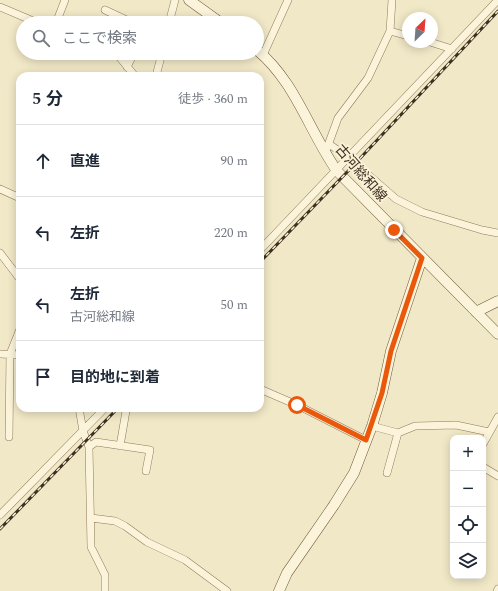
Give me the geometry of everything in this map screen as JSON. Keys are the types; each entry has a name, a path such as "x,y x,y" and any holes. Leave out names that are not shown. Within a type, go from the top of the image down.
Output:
{"main road":[{"path":"189,0 200,3 214,16"},
{"name":"古河総和線","path":"264,57 284,78 327,149 337,171 498,334"},
{"path":"279,591 288,573 354,473 372,426 382,393 391,351 422,258"},
{"path":"476,312 498,301"}],"street":[{"path":"2,0 0,7 21,16"},
{"path":"59,16 65,0"},
{"path":"172,16 175,0"},
{"path":"264,45 288,0"},
{"path":"392,0 390,31 368,78 338,118 327,149 349,158 396,199 422,212 482,230 498,233"},
{"path":"264,246 337,171 498,0"},
{"path":"105,10 118,16"},
{"path":"390,31 402,34"},
{"path":"438,45 452,49"},
{"path":"122,60 132,72"},
{"path":"127,66 130,60"},
{"path":"157,72 160,60"},
{"path":"0,189 16,196"},
{"path":"0,253 16,274"},
{"path":"9,437 10,354 16,339"},
{"path":"0,354 16,355"},
{"path":"264,391 297,405 366,440"},
{"path":"80,412 83,431 89,447 91,547 105,575 106,591"},
{"path":"0,515 101,412"},
{"path":"120,446 126,412"},
{"path":"486,438 498,417"},
{"path":"372,426 398,433 415,426 456,425 489,432"},
{"path":"387,473 398,433"},
{"path":"89,447 96,442 150,450 146,471"},
{"path":"486,469 498,476"},
{"path":"91,518 115,521 125,526 147,542 185,560 227,591"}],"railway":[{"path":"264,258 351,168 498,11"},
{"path":"0,529 114,412"}],"route":[{"path":"297,405 366,440 382,393 391,351 422,258 394,230"}]}
